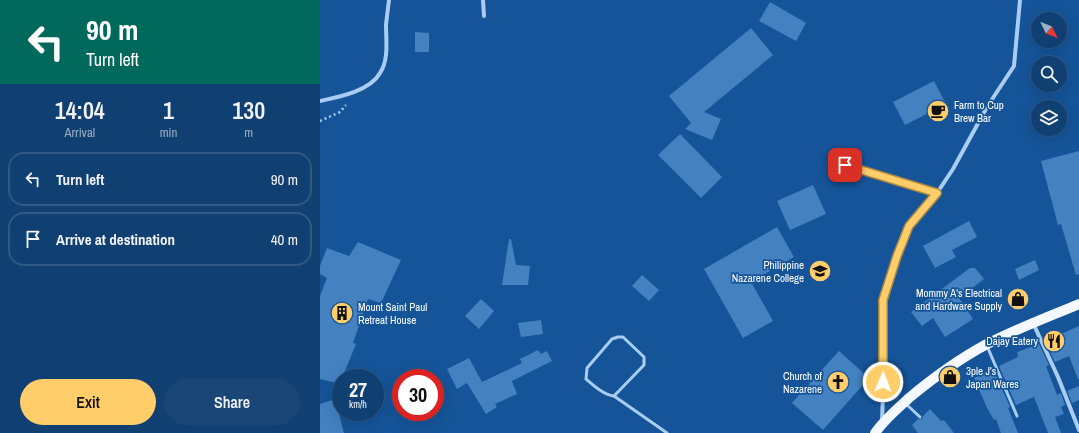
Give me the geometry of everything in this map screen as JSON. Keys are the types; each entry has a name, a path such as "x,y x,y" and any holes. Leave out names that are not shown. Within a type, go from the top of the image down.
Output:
{"main road":[{"path":"875,433 882,424 905,402 932,379 952,365 986,344 1079,304"}],"street":[{"path":"320,101 353,93 376,80 382,72 386,49 386,24 389,0"},
{"path":"483,0 484,16"},
{"path":"882,424 884,368 883,300 897,256 909,226 937,193 953,169 987,107 1014,66 1020,0"},
{"path":"1033,323 1058,378 1079,430"}],"lane":[{"path":"845,165 937,193"},
{"path":"614,396 644,364 644,357 623,337 612,339 587,368 586,379 608,396 614,396 667,433"},
{"path":"986,344 1017,416"},
{"path":"905,402 920,417"}],"path":[{"path":"320,121 340,112 360,89"}],"building":[{"path":"770,2 806,23 796,41 759,21"},
{"path":"751,28 773,55 704,112 721,119 712,140 685,129 691,123 669,96"},
{"path":"415,32 429,33 429,52 415,52"},
{"path":"934,81 946,104 905,125 893,102"},
{"path":"680,134 722,177 701,198 658,155"},
{"path":"1079,151 1079,274 1076,275 1061,224 1058,225 1041,161"},
{"path":"813,185 826,214 790,230 777,201"},
{"path":"969,221 977,237 952,250 956,257 935,268 923,246"},
{"path":"777,227 794,257 751,282 773,321 743,338 704,269"},
{"path":"509,239 511,239 516,265 530,266 528,285 502,285"},
{"name":"Mount Saint Paul Retreat House","path":"358,242 401,260 381,303 368,299 353,343 356,344 346,369 332,369 332,382 320,379 320,296 327,278 320,274 320,266 327,248 349,256"},
{"path":"1035,260 1039,270 1019,280 1015,269"},
{"path":"970,268 975,268 984,279 959,298 973,319 945,337 933,318 922,326 911,312"},
{"path":"642,275 659,290 649,301 632,286"},
{"path":"481,299 494,311 479,329 465,316"},
{"path":"541,320 543,334 521,337 518,323"},
{"path":"1079,326 1078,379 1069,356 1055,362 1045,341"},
{"path":"1039,344 1049,365 1046,366 1057,395 1061,393 1065,405 1061,407 1064,414 1055,417 1061,433 1048,433 1034,397 1016,405 999,366 1018,357 1017,352"},
{"path":"538,350 541,354 547,351 552,361 512,381 517,394 495,404 497,407 486,414 467,383 457,389 447,369 469,358 482,382 522,363 520,359"},
{"name":"Church of Nazarene","path":"839,351 869,378 823,430 792,403"},
{"path":"993,369 1010,407 1008,408 1018,433 1001,433 996,419 994,420 987,408 974,378"},
{"path":"1079,386 1079,400 1072,403 1067,391"},
{"path":"332,400 332,421 341,421 344,433 320,433 320,404"},
{"path":"930,409 941,421 944,420 954,433 918,433 912,425 918,419 922,419"}],"place":[{"name":"Farm to Cup Brew Bar","path":"938,111"},
{"name":"Philippine Nazarene College","path":"820,271"},
{"name":"Mommy A's Electrical and Hardware Supply","path":"1018,299"},
{"name":"Mount Saint Paul Retreat House","path":"342,313"},
{"name":"Dajay Eatery","path":"1054,341"},
{"name":"3ple J's Japan Wares","path":"950,377"},
{"name":"Church of Nazarene","path":"838,382"}],"route":[{"path":"845,165 937,193 909,226 897,256 883,300 883,382"}]}
